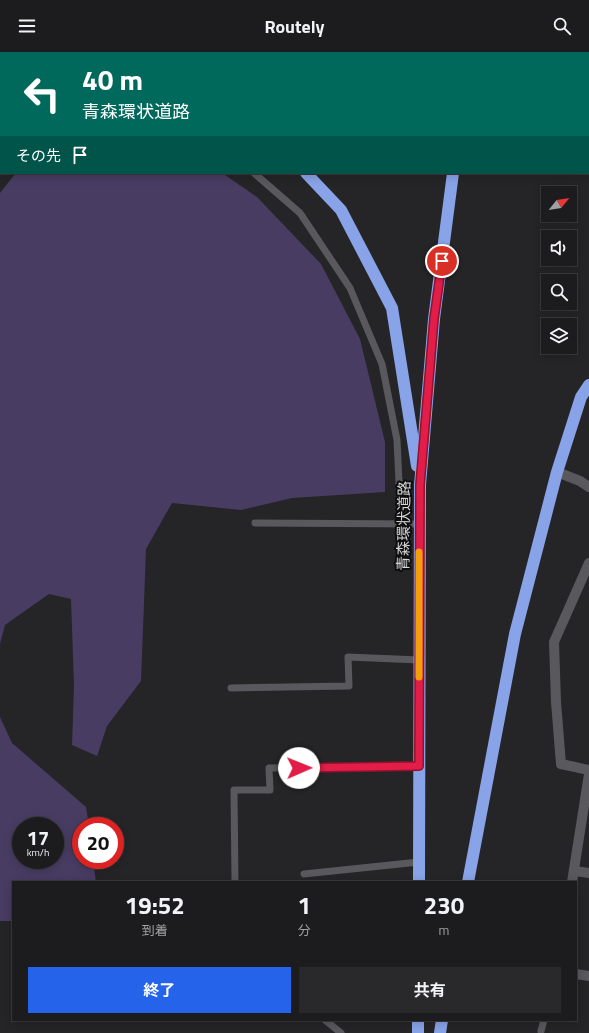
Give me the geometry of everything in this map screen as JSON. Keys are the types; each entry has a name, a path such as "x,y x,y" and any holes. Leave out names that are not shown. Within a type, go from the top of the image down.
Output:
{"highway":[{"path":"307,174 341,210 392,308 420,485"},
{"name":"青森環状道路","path":"419,881 420,485 434,319 453,174"},
{"path":"468,881 515,634 557,472 581,397 589,385"},
{"path":"418,1021 418,1033"},
{"path":"440,1033 442,1021"}],"street":[{"path":"557,472 580,481 589,487"},
{"path":"589,563 554,642 556,702 561,764 589,770"},
{"path":"572,881 589,774"},
{"path":"575,871 589,874"},
{"path":"577,974 589,976"}],"lane":[{"path":"255,174 300,213 350,288 382,364 398,440 401,524"},
{"path":"255,523 420,524"},
{"path":"231,688 349,686 348,657 419,660"},
{"path":"235,881 234,790 270,790 269,768 419,766"},
{"path":"304,874 419,862"},
{"path":"326,1021 341,1033"},
{"path":"542,1031 544,1021"}],"shaded area":[{"path":"15,174 223,174 257,197 321,264 360,339 385,442 385,492 292,498 241,510 172,503 146,549 141,681 107,726 97,756 72,745 74,686 71,599 49,594 5,625 0,644 0,193"},
{"path":"0,717 12,743 86,807 88,817 72,817 72,869 94,869 96,881 12,881 12,921 0,921"}],"slow traffic":[{"path":"419,552 419,677"}],"route":[{"path":"299,768 419,766 420,485 434,319 442,261"}]}
